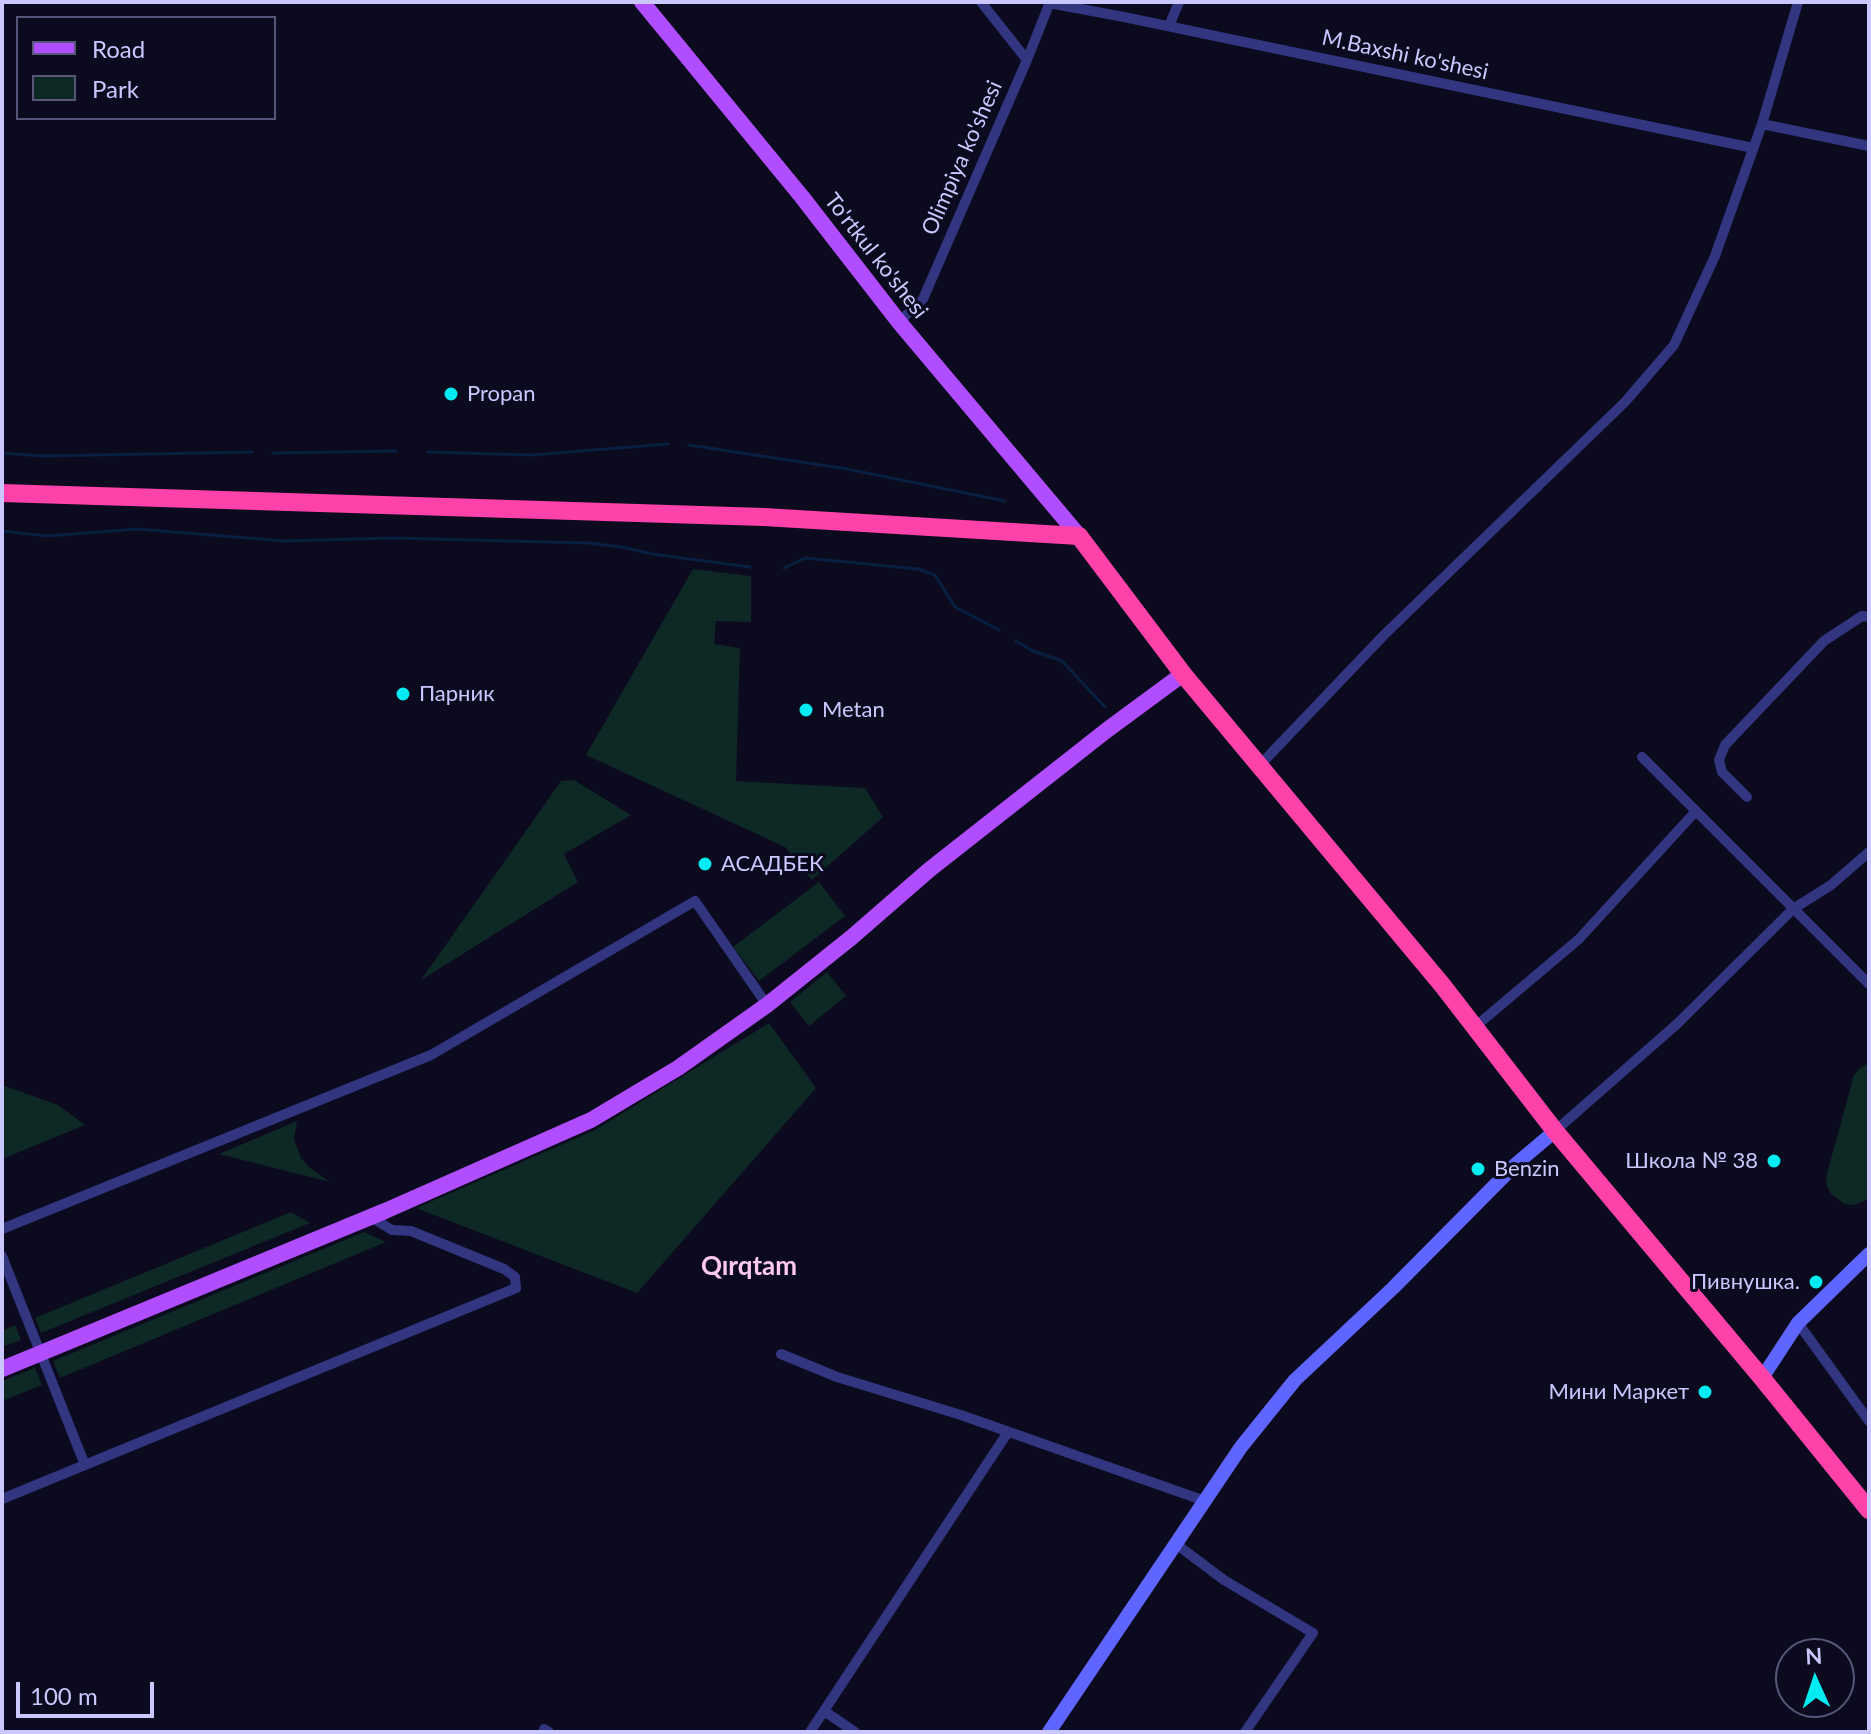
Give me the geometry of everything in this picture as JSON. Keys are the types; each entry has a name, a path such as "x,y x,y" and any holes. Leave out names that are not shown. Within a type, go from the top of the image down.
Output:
{"highway":[{"path":"2,493 764,517 1079,536 1183,674 1476,1026 1555,1131 1869,1510"}],"main road":[{"name":"To'rtkul ko'shesi","path":"642,2 802,197 899,322 1079,536"},
{"path":"2,1369 371,1217 591,1120 678,1068 767,1005 941,860 1183,674"}],"street":[{"path":"981,2 1027,60"},
{"path":"1169,26 1179,2"},
{"path":"1260,765 1384,635 1625,402 1674,345 1715,256 1762,124 1798,2"},
{"name":"Olimpiya ko'shesi","path":"899,322 923,299 1049,3"},
{"name":"M.Baxshi ko'shesi","path":"1049,3 1753,148"},
{"path":"1762,124 1869,146"},
{"path":"1747,797 1722,772 1719,760 1725,745 1824,641 1862,616 1869,617"},
{"path":"1642,757 1869,984"},
{"path":"1476,1026 1579,939 1696,811"},
{"path":"1049,1732 1241,1447 1295,1380 1393,1288 1516,1164 1677,1024 1793,909 1831,885 1869,852"},
{"path":"2,1229 431,1055 695,901 767,1005"},
{"path":"2,1499 516,1288 515,1277 504,1269 411,1231 392,1230 371,1217"},
{"path":"1762,1378 1798,1323 1869,1254"},
{"path":"2,1256 85,1465"},
{"path":"1798,1323 1867,1415"},
{"path":"781,1354 837,1377 1008,1432 1205,1501"},
{"path":"810,1732 1008,1432"},
{"path":"1176,1544 1224,1580 1313,1633 1245,1732"},
{"path":"824,1711 855,1732"}],"green space":[{"path":"693,569 751,576 751,622 716,621 714,644 740,648 736,781 865,788 883,817 812,880 785,847 586,755"},
{"path":"574,780 631,815 564,854 578,882 421,980 561,781"},
{"path":"819,882 845,916 759,981 733,947"},
{"path":"827,972 846,996 809,1026 790,1002"},
{"path":"769,1023 816,1088 637,1293 416,1208 595,1130"},
{"path":"1869,1063 1869,1199 1854,1205 1845,1204 1831,1194 1826,1177 1854,1075"},
{"path":"2,1085 58,1105 85,1125 2,1159"},
{"path":"297,1121 294,1139 301,1158 330,1182 219,1154"},
{"path":"291,1212 310,1223 41,1333 35,1318"},
{"path":"364,1232 386,1242 60,1378 53,1361"},
{"path":"15,1325 21,1340 2,1347 2,1331"},
{"path":"35,1368 42,1385 2,1401 2,1381"}],"waterway":[{"path":"428,452 532,455 668,444"},
{"path":"689,445 847,469 1005,501"},
{"path":"273,453 396,451"},
{"path":"2,453 43,456 252,452"},
{"path":"2,531 47,536 137,529 284,541 393,538 588,543 750,567"},
{"path":"784,568 805,558 918,569 935,575 955,607 999,630"},
{"path":"1016,641 1062,661 1105,707"}],"place":[{"name":"Propan","path":"451,394"},
{"name":"Парник","path":"403,694"},
{"name":"Metan","path":"806,710"},
{"name":"АСАДБЕК","path":"705,864"},
{"name":"Школа № 38","path":"1774,1161"},
{"name":"Benzin","path":"1478,1169"},
{"name":"Пивнушка.","path":"1816,1282"},
{"name":"Мини Маркет","path":"1705,1392"}],"district":[{"name":"Qırqtam","path":"749,1267"}]}
